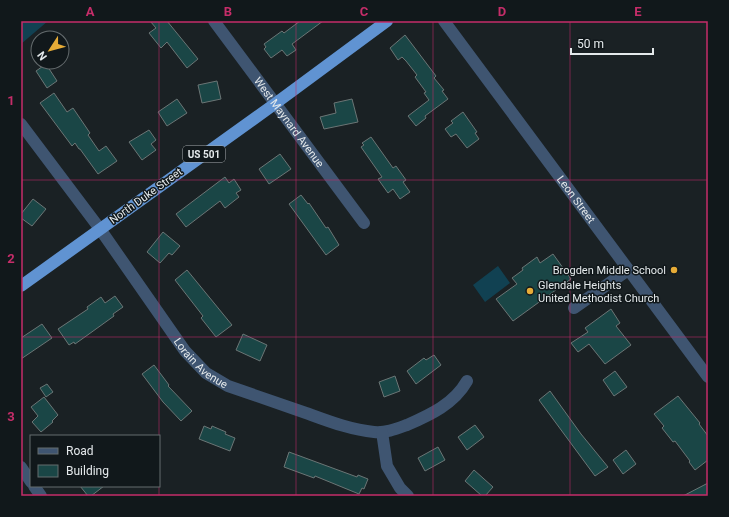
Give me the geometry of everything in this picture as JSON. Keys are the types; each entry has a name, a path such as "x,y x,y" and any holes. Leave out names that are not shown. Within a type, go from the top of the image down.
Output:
{"highway":[{"name":"North Duke Street","path":"21,286 276,103 387,21"}],"street":[{"name":"West Maynard Avenue","path":"214,21 364,223"},
{"name":"Leon Street","path":"444,21 708,378"},
{"name":"Lorain Avenue","path":"21,124 100,229 185,351 206,373 228,386 348,427 373,432 382,432 392,431 428,416 452,399 463,388 467,380"},
{"path":"574,308 628,270"},
{"path":"382,432 387,466 400,488 408,496"},
{"path":"21,467 30,480"},
{"path":"35,487 41,496"}],"shaded area":[{"path":"21,21 48,21 37,30 30,30 30,36 21,44"},
{"path":"498,266 510,283 485,302 473,285"}],"building":[{"path":"150,21 167,21 198,59 187,68 167,42 161,48 149,33 156,28"},
{"path":"300,21 323,21 292,44 296,50 287,56 282,50 271,58 264,49 266,47 264,44 282,31 284,33"},
{"path":"405,35 436,76 434,78 444,90 442,91 448,99 425,116 426,118 416,126 408,116 429,100 424,93 426,92 415,77 417,75 402,57 398,60 390,48"},
{"path":"50,70 57,81 47,88 36,71"},
{"path":"217,81 221,99 202,103 198,85"},
{"path":"54,93 67,112 73,108 90,133 88,135 99,151 106,146 117,161 98,174 75,143 72,146 40,103"},
{"path":"177,99 187,113 167,126 158,112"},
{"path":"352,99 358,122 324,129 320,117 336,113 334,103"},
{"path":"463,112 477,132 475,133 479,139 467,148 456,134 451,137 445,129 453,123 451,121"},
{"path":"149,130 156,140 151,144 156,150 142,160 129,142"},
{"path":"371,137 393,168 396,166 406,180 403,182 410,192 400,199 393,189 388,193 378,179 382,177 361,147 364,145 362,143"},
{"path":"280,154 291,169 269,184 259,169"},
{"path":"225,177 229,183 234,179 241,190 236,193 239,197 225,208 220,201 186,227 176,214"},
{"path":"301,195 308,204 309,203 326,228 328,227 339,245 326,255 289,204"},
{"path":"33,199 46,209 32,226 21,218 21,214"},
{"path":"163,232 180,246 172,255 169,253 160,263 147,252"},
{"name":"Glendale Heights United Methodist Church","path":"553,254 571,279 513,321 496,299 517,284 512,278 523,270 522,268 537,257 540,263"},
{"path":"187,270 232,325 216,337 201,318 203,316 175,280"},
{"path":"115,296 123,307 113,314 114,316 75,344 74,342 69,345 58,329 88,309 87,307 101,297 105,303"},
{"path":"611,309 620,323 616,326 631,345 605,364 589,344 578,352 571,343 588,332 585,328"},
{"path":"42,324 52,338 21,359 21,338"},
{"path":"243,334 267,345 260,361 236,350"},
{"path":"434,355 441,365 416,384 407,371 424,358 426,360"},
{"path":"154,365 169,385 168,386 192,411 181,421 163,402 142,374"},
{"path":"615,371 627,387 614,396 603,380"},
{"path":"395,376 400,391 384,397 379,382"},
{"path":"47,384 53,392 46,397 40,388"},
{"path":"550,391 581,434 608,467 595,476 539,400"},
{"path":"678,396 700,423 699,424 708,436 708,460 695,470 675,441 673,442 662,428 664,426 654,414"},
{"path":"44,397 58,415 52,421 53,422 41,432 32,422 38,416 31,407"},
{"path":"475,425 484,437 467,450 458,437"},
{"path":"204,426 211,429 212,426 235,438 230,451 199,439"},
{"path":"438,447 445,460 425,471 418,458"},
{"path":"626,450 636,464 623,474 613,460"},
{"path":"289,452 357,477 358,475 368,479 364,489 362,488 359,494 315,476 314,478 284,467"},
{"path":"474,470 493,487 485,496 482,496 465,481"},
{"path":"708,483 708,496 683,496"},
{"path":"81,487 103,487 91,496 88,496"}],"place":[{"name":"Brogden Middle School","path":"674,270"},
{"name":"Glendale Heights United Methodist Church","path":"530,291"}]}
